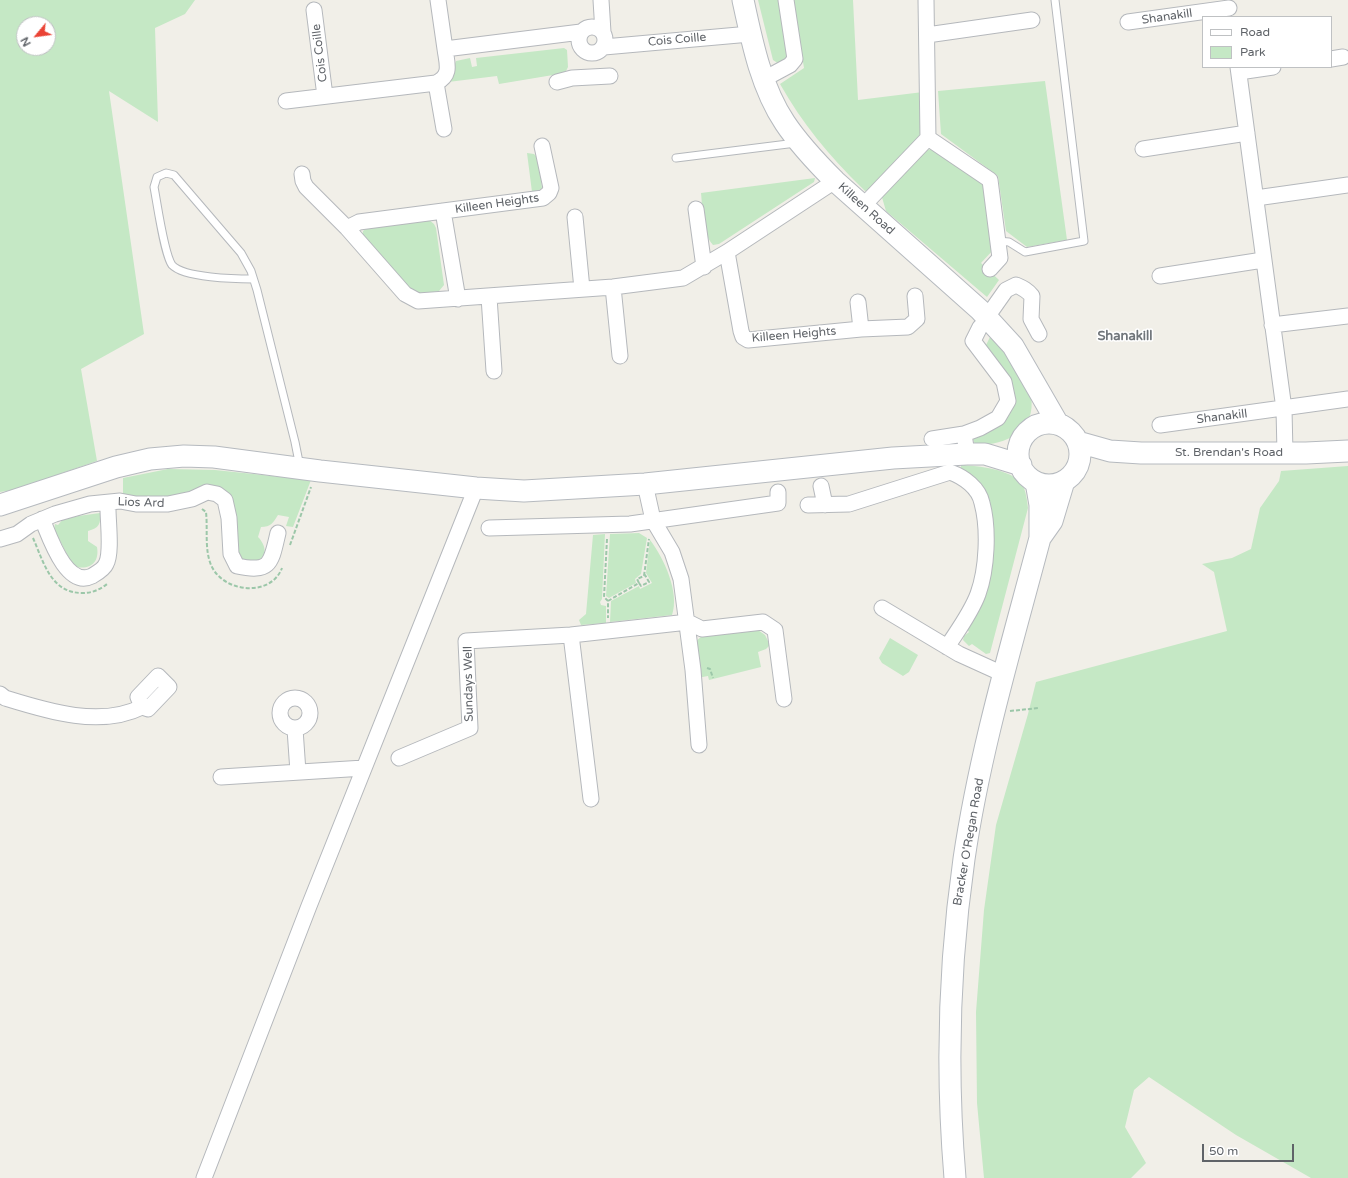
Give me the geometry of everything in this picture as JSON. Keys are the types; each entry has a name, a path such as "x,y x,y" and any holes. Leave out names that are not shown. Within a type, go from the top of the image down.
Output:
{"main road":[{"name":"Killeen Road","path":"743,0 750,34 764,79 778,113 800,143 835,181 984,322 1013,346 1036,389 1058,424"},
{"path":"1036,389 1037,426"},
{"path":"1044,424 1058,424 1067,428 1078,442 1080,454 1078,465 1071,476 1064,481 1050,485 1036,482 1026,474 1021,465 1018,455 1020,444 1026,433 1037,426 1044,424"},
{"path":"1078,442 1110,451"},
{"path":"0,505 116,467 150,460 184,456 214,457 309,470 476,488 524,491 645,484 893,458 976,454 1020,444"},
{"path":"1078,465 1110,451"},
{"name":"St. Brendan's Road","path":"1110,451 1174,454 1348,451"},
{"path":"976,454 1021,465"},
{"name":"Bracker O'Regan Road","path":"1040,538 1052,521 1064,481"},
{"name":"Bracker O'Regan Road","path":"955,1178 952,1140 950,1053 958,912 965,857 1007,708 1003,674 1040,538 1040,505 1036,482"}],"street":[{"path":"438,0 448,70 444,79 436,83 444,129"},
{"path":"584,52 593,54 601,51 604,47 606,39 603,32 602,0"},
{"path":"764,79 790,66 795,59 786,0"},
{"path":"862,206 928,138 926,0"},
{"name":"Shanakill","path":"1128,22 1230,8"},
{"name":"Cois Coille","path":"314,10 325,96"},
{"path":"927,35 1032,20"},
{"path":"445,49 581,32 592,27 603,32"},
{"path":"581,32 578,40 584,52 582,78"},
{"name":"Cois Coille","path":"604,47 750,34"},
{"path":"1256,68 1239,69 1263,260 1284,409 1285,453"},
{"path":"557,82 610,76"},
{"name":"Cois Coille","path":"286,101 436,83"},
{"path":"1144,149 1247,134"},
{"path":"928,138 990,180 1000,258 990,269"},
{"name":"Killeen Heights","path":"347,228 359,222 538,200 546,196 551,188 542,146"},
{"path":"302,174 306,187 347,228 405,294 418,301 613,287 683,278 728,252 835,181"},
{"path":"1256,198 1348,185"},
{"path":"696,209 704,267"},
{"name":"Killeen Heights","path":"443,211 458,299"},
{"path":"575,217 582,289"},
{"name":"Killeen Heights","path":"728,252 741,331 743,337 748,340 861,329 908,327 917,319 915,296"},
{"path":"1160,276 1263,260"},
{"path":"932,439 964,434 980,428 998,418 1008,401 1004,382 973,341 1006,290 1016,285 1028,290 1032,296 1031,319 1039,334"},
{"path":"613,287 620,356"},
{"path":"489,297 494,371"},
{"path":"858,302 861,329"},
{"path":"1272,325 1348,316"},
{"name":"Shanakill","path":"1160,425 1348,399"},
{"path":"964,434 976,454"},
{"path":"808,505 850,504 950,472 960,476 971,485 982,502 986,541 984,569 978,594 966,619 947,647"},
{"path":"645,484 653,520 672,552 679,568 688,622 699,745"},
{"path":"821,486 825,505"},
{"path":"204,1178 309,906 476,488"},
{"name":"Lios Ard","path":"0,539 17,534 31,524 42,519 90,504 120,501 136,504 168,504 192,499 207,492 217,494 225,500 229,518 232,554 237,566 254,570 265,566 272,559 278,533"},
{"path":"489,528 630,524 778,503 778,492"},
{"path":"42,519 62,565 80,577 90,577 106,564 108,555 103,536 108,509"},
{"path":"882,608 978,664 1003,674"},
{"name":"Sundays Well","path":"399,758 470,728 466,641 571,636 688,622 702,629 763,622 775,630 784,699"},
{"path":"571,636 591,799"},
{"path":"0,694 5,698 44,710 83,716 128,713 142,707"},
{"path":"295,729 298,772"},
{"path":"221,777 364,768"}],"lane":[{"path":"998,241 1009,242 1025,252 1084,241 1055,0"},
{"path":"676,158 800,143"},
{"path":"253,278 234,279 189,273 172,265 166,248 154,186 157,177 166,173 174,175 242,253 253,278 309,470"}],"path":[{"path":"289,549 309,470"},
{"path":"201,508 206,512 209,561 213,569 225,582 240,587 256,588 269,584 278,577 284,563"},
{"path":"608,525 604,597 608,601 608,631"},
{"path":"31,534 50,574 59,587 73,593 89,593 104,587 112,580"},
{"path":"644,576 649,537 653,541"},
{"path":"639,583 640,586 649,582 645,575 644,576"},
{"path":"639,583 637,580 644,576"},
{"path":"608,601 639,583"},
{"path":"1007,708 1039,708"}],"green space":[{"path":"0,0 195,0 185,14 155,28 158,122 109,91 144,334 81,369 97,461 13,490 0,492"},
{"path":"758,0 779,0 787,59 779,64 773,60"},
{"path":"793,0 853,0 858,100 923,92 921,137 869,190 865,191 827,151 797,112 780,84 804,68"},
{"path":"564,48 567,50 568,67 565,73 499,84 497,76 448,82 456,61 470,58 472,67 477,66 476,58"},
{"path":"1045,81 1067,240 1027,247 1006,231 998,176 941,134 938,91"},
{"path":"934,149 982,182 987,188 994,249 981,263 999,280 987,297 886,211 881,194 925,150"},
{"path":"527,153 534,154 539,159 542,188 537,192 532,192"},
{"path":"815,178 814,182 719,244 713,245 706,234 703,220 701,193"},
{"path":"428,219 436,228 444,285 439,291 417,295 362,239 363,231 368,227"},
{"path":"991,335 1006,350 1027,386 1031,396 1031,408 1029,419 1023,428 1016,434 996,443 975,445 973,439 996,428 1010,412 1014,402 1014,392 1011,381 1004,369 985,347"},
{"path":"961,465 994,469 1017,479 1022,484 1028,505 990,653 986,654 972,644 969,646 963,640 964,636 969,632 965,627 987,583 979,487 967,472 961,468"},
{"path":"1348,466 1348,1178 1311,1178 1236,1135 1149,1077 1134,1090 1125,1127 1146,1163 1131,1178 984,1178 977,1103 976,1012 984,910 996,825 1036,682 1227,631 1214,572 1202,564 1232,558 1251,549 1260,508 1279,481 1281,471"},
{"path":"168,469 215,470 311,480 293,527 286,526 289,517 278,515 271,524 261,527 258,537 265,550 261,559 255,562 240,562 228,501 180,497 153,501 123,496 123,478"},
{"path":"100,513 100,523 97,527 88,531 88,541 97,547 97,558 95,562 84,568 73,566 54,529 55,524 58,525 64,518"},
{"path":"639,533 647,538 641,574 635,579 636,583 609,598 606,596 610,534"},
{"path":"605,534 602,599 600,602 601,605 606,606 606,623 581,625 579,620 586,614 593,535"},
{"path":"650,540 665,566 672,586 674,606 672,615 610,622 611,601 639,586 640,589 652,583 646,573"},
{"path":"758,630 765,635 770,645 766,649 758,652 761,667 709,680 708,676 697,678 694,643 702,636"},
{"path":"890,638 918,655 909,672 903,676 882,663 879,658"}],"district":[{"name":"Shanakill","path":"1125,337"}]}
